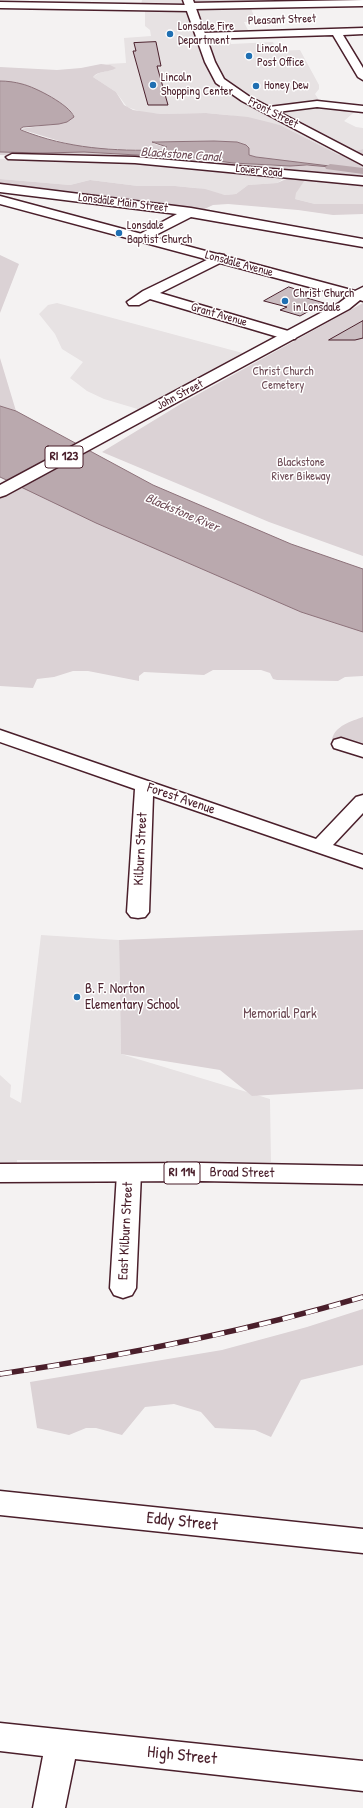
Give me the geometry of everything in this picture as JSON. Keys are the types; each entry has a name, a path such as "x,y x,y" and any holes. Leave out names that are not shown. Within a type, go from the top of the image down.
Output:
{"main road":[{"name":"Front Street","path":"189,5 202,36 210,62 220,81 246,99 363,161"},
{"name":"Lonsdale Avenue","path":"0,200 361,295"},
{"name":"John Street","path":"0,492 290,336 361,295"},
{"name":"Broad Street","path":"0,1173 201,1172 363,1175"}],"street":[{"path":"0,5 236,5 275,3 363,4"},
{"name":"Pleasant Street","path":"202,36 363,31"},
{"path":"336,32 363,77"},
{"path":"343,106 353,97"},
{"path":"269,110 312,104 363,108"},
{"name":"Lower Road","path":"12,157 135,160 363,181"},
{"name":"Lonsdale Main Street","path":"0,188 191,212 363,243"},
{"path":"142,238 191,212"},
{"path":"134,302 219,258"},
{"name":"Grant Avenue","path":"148,294 290,336"},
{"name":"Forest Avenue","path":"0,736 363,862"},
{"path":"341,744 363,751"},
{"name":"Kilburn Street","path":"138,912 143,795 145,787"},
{"path":"319,847 363,801"},
{"name":"East Kilburn Street","path":"123,1288 129,1173"},
{"name":"Eddy Street","path":"0,1503 363,1541"},
{"name":"High Street","path":"0,1737 363,1776"},
{"path":"49,1808 62,1743"}],"shaded area":[{"path":"142,0 186,0 250,6 256,21 244,22 251,36 228,37 231,44 273,42 276,51 300,50 319,85 319,89 315,94 321,103 359,108 344,121 356,127 363,128 363,149 339,155 280,125 228,115 206,113 145,113 127,107 116,92 93,77 99,73 112,70 110,65 106,64 126,63 124,38 151,36 150,30 145,26 145,10 141,5"},
{"path":"0,159 126,161 297,176 285,178 277,183 248,185 236,194 225,195 196,188 175,186 138,186 90,180 70,185 0,179"},
{"path":"306,177 363,182 363,204 315,204 295,199 295,193"},
{"path":"57,303 250,355 141,410 104,399 87,391 70,378 83,362 62,349 55,334 39,314 48,305"},
{"name":"B. F. Norton Elementary School","path":"41,935 119,940 121,1054 270,1099 271,1162 17,1160 16,1170 0,1171 0,1075 11,1085 10,1097 21,1103"}],"green space":[{"path":"191,0 269,0 270,3 193,5"},
{"path":"101,64 110,65 116,68 110,71 98,73 93,77 116,92 124,105 133,110 160,114 206,113 248,117 280,125 339,155 363,149 363,179 309,174 296,193 295,199 315,204 363,204 363,214 333,215 298,210 228,204 213,205 198,212 0,187 0,179 70,185 90,180 138,186 175,186 205,189 225,195 236,194 248,185 277,183 291,177 120,158 0,155 0,152 84,152 172,157 183,156 199,159 273,166 318,166 301,162 289,162 249,155 242,144 237,142 155,141 154,144 168,148 155,150 87,148 20,129 67,122 74,115 49,96 30,88 0,81 0,67 57,70 81,68"},
{"path":"0,255 19,264 0,313"},
{"name":"Blackstone River Bikeway","path":"363,303 363,556 269,522 102,452 184,402"},
{"path":"0,358 16,411 0,406"},
{"path":"14,483 363,629 363,676 345,677 338,681 277,680 273,679 270,673 261,670 213,670 204,675 144,672 139,676 139,681 88,671 73,671 54,677 37,679 33,688 0,686 0,491"},
{"path":"363,717 363,750 332,740 336,731 344,725"},
{"name":"Memorial Park","path":"363,930 363,1089 252,1096 220,1070 121,1054 119,940"},
{"path":"363,1309 363,1365 301,1380 271,1437 255,1430 215,1428 201,1412 174,1404 145,1407 122,1435 96,1428 86,1428 69,1435 37,1428 30,1382 222,1350 307,1327"}],"water":[{"path":"0,81 17,83 35,89 59,102 71,112 74,117 67,122 23,127 20,129 56,141 91,148 126,150 163,150 167,147 152,142 237,142 246,145 249,148 249,155 256,157 354,169 307,165 290,166 233,163 183,156 172,157 84,152 0,152"},
{"name":"Blackstone River","path":"0,406 16,411 153,485 291,544 363,569 363,632 301,612 96,523 0,477"}],"building":[{"name":"Lincoln Shopping Center","path":"156,42 161,66 157,66 168,105 148,105 133,51 136,51 134,43"},
{"name":"Christ Church in Lonsdale","path":"289,287 307,293 300,296 324,303 300,316 280,310 287,307 264,301"},
{"name":"Christ Church in Lonsdale","path":"363,321 363,338 355,340 329,340"}],"waterway":[{"name":"Blackstone Canal","path":"330,167 363,171"}],"railway":[{"path":"0,1374 183,1342 318,1310 363,1297"}],"place":[{"name":"Lonsdale Fire Department","path":"170,34"},
{"name":"Lincoln Post Office","path":"249,56"},
{"name":"Lincoln Shopping Center","path":"153,85"},
{"name":"Honey Dew","path":"256,86"},
{"name":"Lonsdale Baptist Church","path":"119,233"},
{"name":"Christ Church in Lonsdale","path":"285,301"},
{"name":"B. F. Norton Elementary School","path":"77,997"}],"park label":[{"name":"Christ Church Cemetery","path":"283,379"}]}
